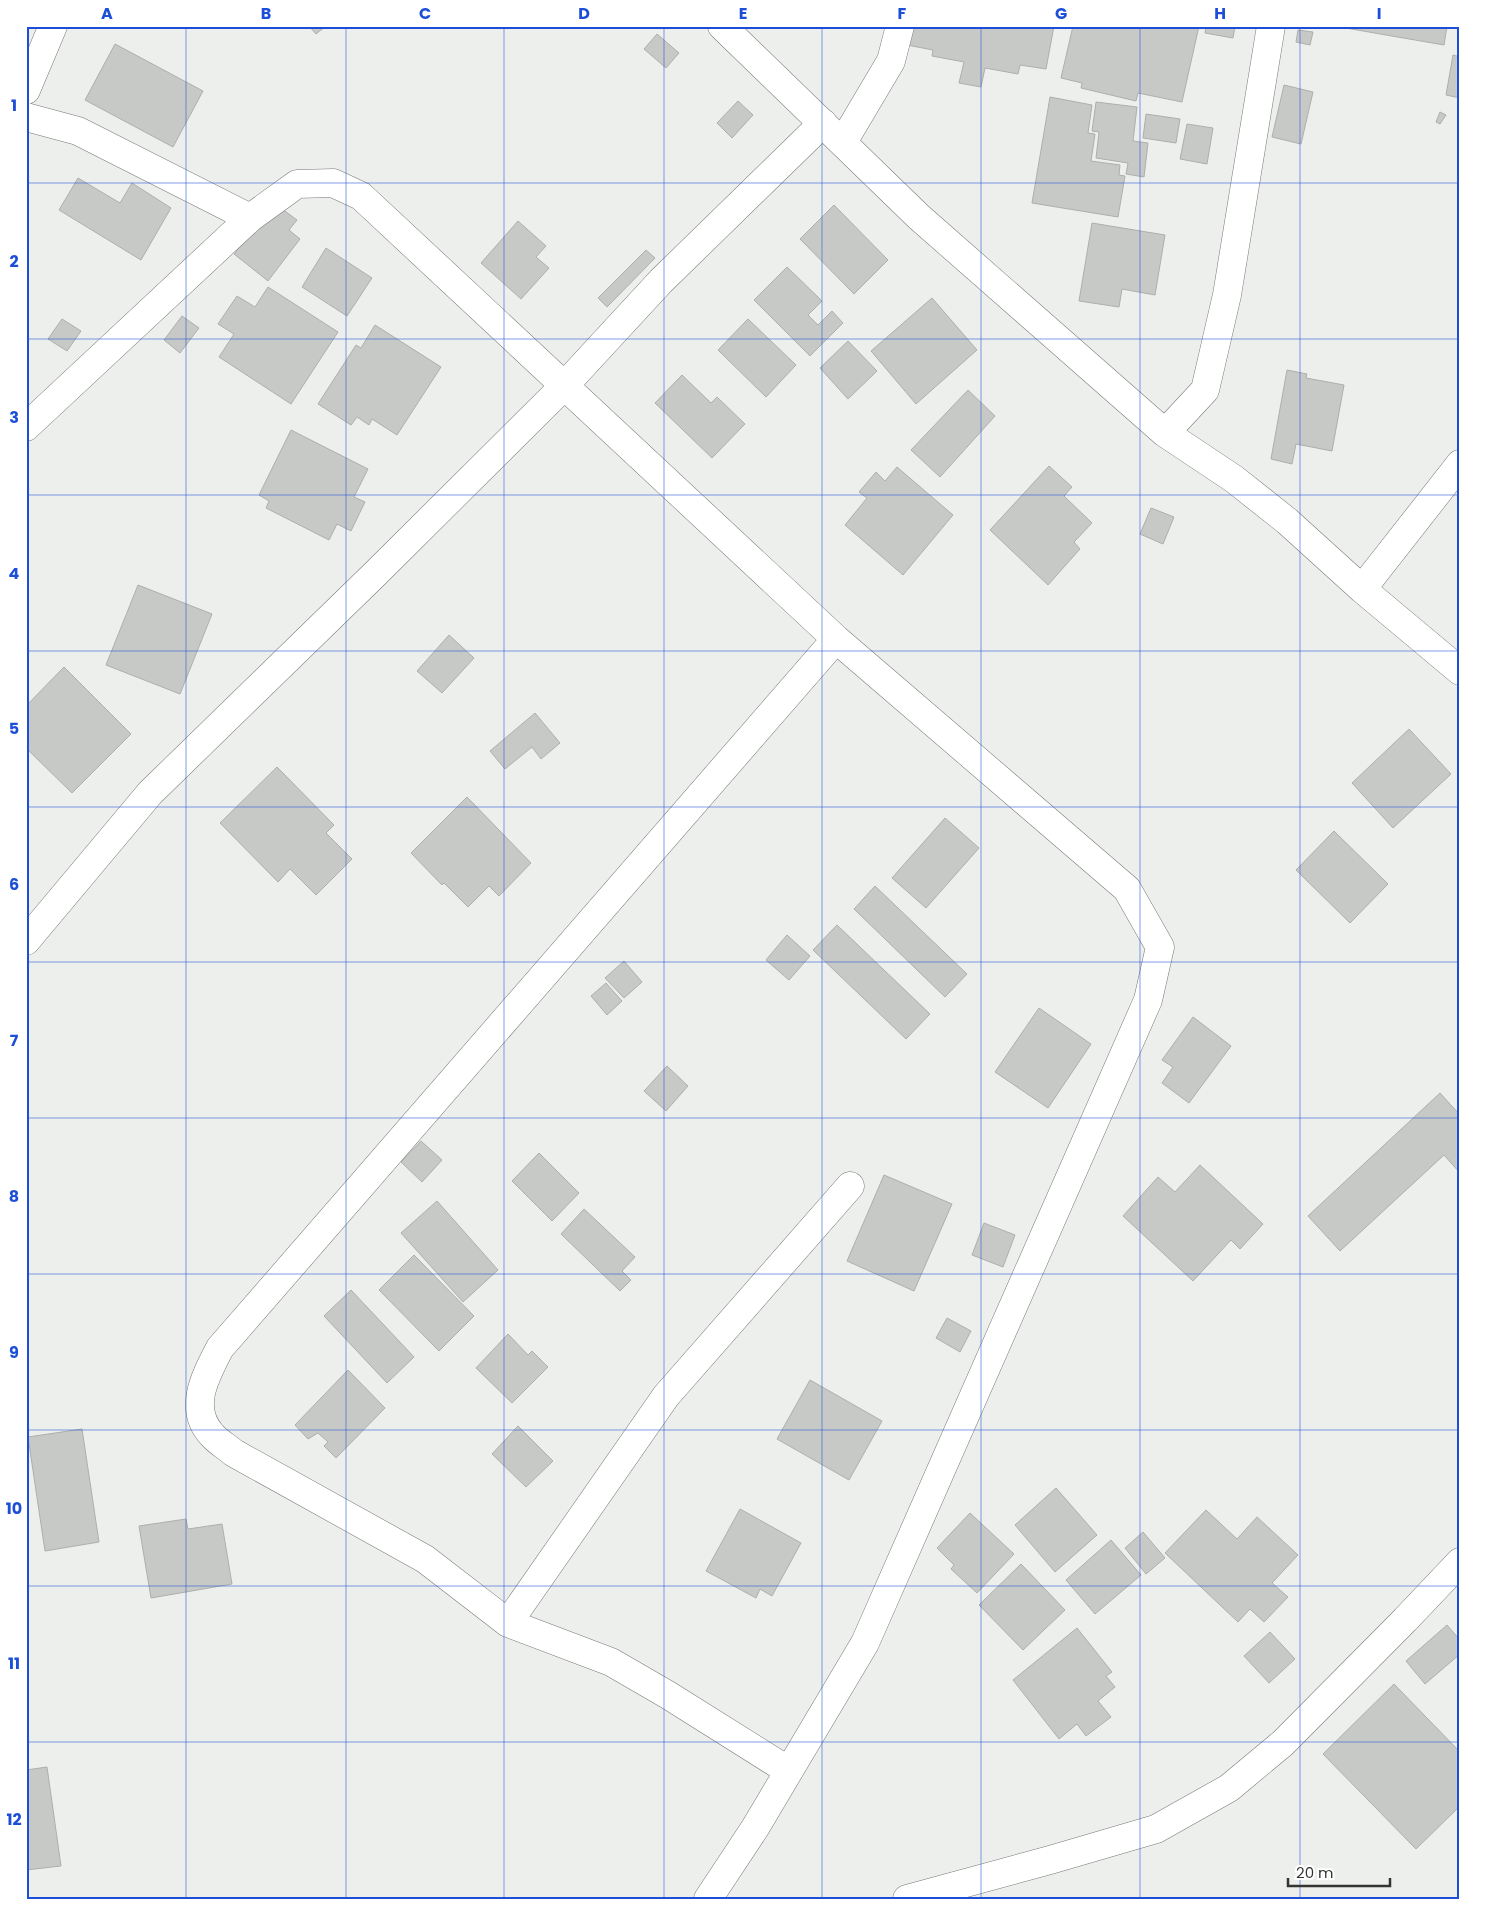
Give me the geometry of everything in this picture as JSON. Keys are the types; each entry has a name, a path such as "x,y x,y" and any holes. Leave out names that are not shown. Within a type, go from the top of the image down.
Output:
{"street":[{"path":"26,90 53,26"},
{"path":"722,26 919,218 1165,433 1234,479 1280,515 1362,589 1460,671"},
{"path":"843,142 890,61 900,26"},
{"path":"1165,433 1206,390 1227,295 1271,26"},
{"path":"26,117 78,131 250,218"},
{"path":"26,941 150,793 564,386 661,281 823,123"},
{"path":"26,427 250,218 297,184 333,184 361,196 836,639 1127,889 1160,947 1148,1000 865,1642 755,1828 708,1899"},
{"path":"1362,589 1460,464"},
{"path":"789,1771 668,1695 611,1662 508,1623 425,1559 234,1453 211,1434 200,1412 203,1382 220,1348 836,639"},
{"path":"508,1623 666,1396 850,1186"},
{"path":"907,1899 1156,1829 1229,1788 1283,1743 1460,1562"}],"building":[{"path":"309,26 326,26 316,34"},
{"path":"911,26 1054,26 1046,69 1020,65 1018,74 985,68 981,87 959,83 964,62 932,56 933,50 907,45"},
{"path":"1073,26 1199,26 1182,102 1138,93 1136,101 1081,88 1082,83 1061,78"},
{"path":"1206,26 1235,26 1233,38 1205,33"},
{"path":"1334,26 1447,26 1444,45"},
{"path":"1298,30 1313,32 1310,45 1296,42"},
{"path":"657,34 679,53 666,68 644,49"},
{"path":"115,44 203,91 173,147 85,100"},
{"path":"1453,55 1460,57 1460,98 1446,95"},
{"path":"1284,85 1313,92 1301,144 1272,137"},
{"path":"1050,97 1092,105 1088,133 1095,134 1091,161 1120,165 1119,175 1125,176 1118,217 1032,203"},
{"path":"738,101 753,115 732,138 717,123"},
{"path":"1096,102 1137,107 1133,141 1148,143 1144,177 1126,174 1128,163 1096,158 1099,132 1092,131"},
{"path":"1440,112 1446,115 1440,124 1436,122"},
{"path":"1146,114 1180,119 1176,143 1143,138"},
{"path":"1187,124 1213,128 1207,164 1180,159"},
{"path":"78,178 120,203 132,183 171,208 141,260 59,210"},
{"path":"274,203 297,220 289,230 300,239 268,281 234,254"},
{"path":"834,205 888,260 854,294 800,239"},
{"path":"518,221 546,246 536,257 549,268 521,299 481,263"},
{"path":"1092,223 1165,235 1155,295 1122,289 1119,307 1079,301"},
{"path":"326,248 372,278 347,316 302,287"},
{"path":"646,250 655,258 607,307 598,298"},
{"path":"787,267 822,301 808,315 818,325 832,311 843,323 810,356 754,300"},
{"path":"268,287 338,332 291,404 219,357 234,334 218,324 237,296 255,307"},
{"path":"932,298 977,350 916,404 871,351"},
{"path":"182,316 199,328 180,353 164,340"},
{"path":"62,319 81,331 67,351 48,339"},
{"path":"748,319 796,365 766,397 718,350"},
{"path":"375,325 441,367 397,435 372,419 369,425 357,417 351,425 318,404 356,345 361,348"},
{"path":"848,341 877,371 848,399 820,368"},
{"path":"1287,370 1307,374 1306,378 1344,385 1332,451 1296,444 1292,464 1271,459"},
{"path":"682,375 711,403 717,397 745,424 712,458 655,403"},
{"path":"968,390 995,416 940,477 911,450"},
{"path":"291,430 368,469 354,497 365,502 351,531 337,524 329,540 266,508 269,501 259,495"},
{"path":"1049,466 1072,487 1064,496 1092,523 1074,542 1080,549 1048,585 990,530"},
{"path":"897,467 953,515 903,575 845,525 867,498 859,492 876,472 885,481"},
{"path":"1151,508 1174,517 1163,544 1140,534"},
{"path":"138,585 212,614 180,694 106,665"},
{"path":"449,635 474,658 442,693 417,671"},
{"path":"64,667 131,734 72,793 26,748 26,706"},
{"path":"535,713 560,743 541,759 532,747 505,769 490,751"},
{"path":"1409,729 1451,774 1393,828 1352,783"},
{"path":"277,767 334,825 326,833 352,859 316,895 290,869 278,882 220,823"},
{"path":"467,797 531,863 499,896 489,886 468,907 444,883 442,885 411,853"},
{"path":"945,818 979,848 926,908 892,878"},
{"path":"1334,831 1388,884 1350,923 1296,870"},
{"path":"875,886 967,974 945,997 854,909"},
{"path":"837,925 930,1014 906,1039 813,950"},
{"path":"787,935 810,956 789,980 766,960"},
{"path":"624,961 642,982 624,998 605,978"},
{"path":"606,983 622,1001 607,1015 591,996"},
{"path":"1039,1008 1091,1044 1048,1108 995,1072"},
{"path":"1193,1017 1231,1046 1189,1103 1162,1083 1173,1067 1162,1060"},
{"path":"667,1066 688,1086 666,1111 644,1091"},
{"path":"1440,1093 1460,1115 1460,1173 1444,1155 1340,1251 1308,1216"},
{"path":"421,1141 442,1160 422,1182 401,1162"},
{"path":"539,1153 579,1193 552,1221 512,1181"},
{"path":"1200,1165 1263,1224 1240,1249 1231,1240 1193,1281 1123,1216 1158,1177 1175,1192"},
{"path":"884,1175 952,1204 914,1291 847,1261"},
{"path":"437,1201 498,1270 463,1302 401,1233"},
{"path":"584,1209 635,1257 622,1271 631,1280 620,1291 561,1234"},
{"path":"984,1223 1015,1235 1003,1267 972,1255"},
{"path":"414,1255 474,1316 439,1351 379,1290"},
{"path":"351,1290 414,1357 387,1383 324,1316"},
{"path":"947,1318 971,1331 960,1352 936,1338"},
{"path":"508,1334 528,1355 532,1351 548,1367 512,1403 476,1368"},
{"path":"348,1370 385,1408 336,1458 324,1446 328,1442 318,1433 308,1439 295,1425"},
{"path":"810,1380 882,1421 849,1480 777,1439"},
{"path":"518,1426 553,1461 526,1487 492,1454"},
{"path":"82,1429 99,1542 45,1551 28,1437"},
{"path":"1056,1488 1097,1535 1055,1572 1015,1525"},
{"path":"740,1509 801,1543 772,1596 760,1589 756,1598 706,1571"},
{"path":"1206,1510 1237,1539 1257,1517 1298,1555 1272,1583 1288,1597 1264,1622 1250,1609 1238,1622 1165,1553"},
{"path":"970,1513 1014,1554 977,1593 951,1569 954,1565 937,1548"},
{"path":"186,1519 188,1529 222,1524 232,1584 151,1598 139,1526"},
{"path":"1143,1532 1165,1558 1146,1574 1125,1548"},
{"path":"1111,1540 1141,1575 1095,1614 1066,1580"},
{"path":"1021,1564 1065,1610 1023,1650 979,1605"},
{"path":"1447,1625 1460,1640 1460,1654 1425,1684 1406,1661"},
{"path":"1077,1628 1112,1672 1106,1676 1115,1687 1098,1701 1111,1717 1086,1736 1077,1724 1059,1739 1013,1680"},
{"path":"1270,1632 1295,1659 1269,1683 1244,1656"},
{"path":"1394,1684 1460,1752 1460,1806 1416,1849 1323,1754"},
{"path":"47,1767 61,1866 26,1870 26,1770"}]}
